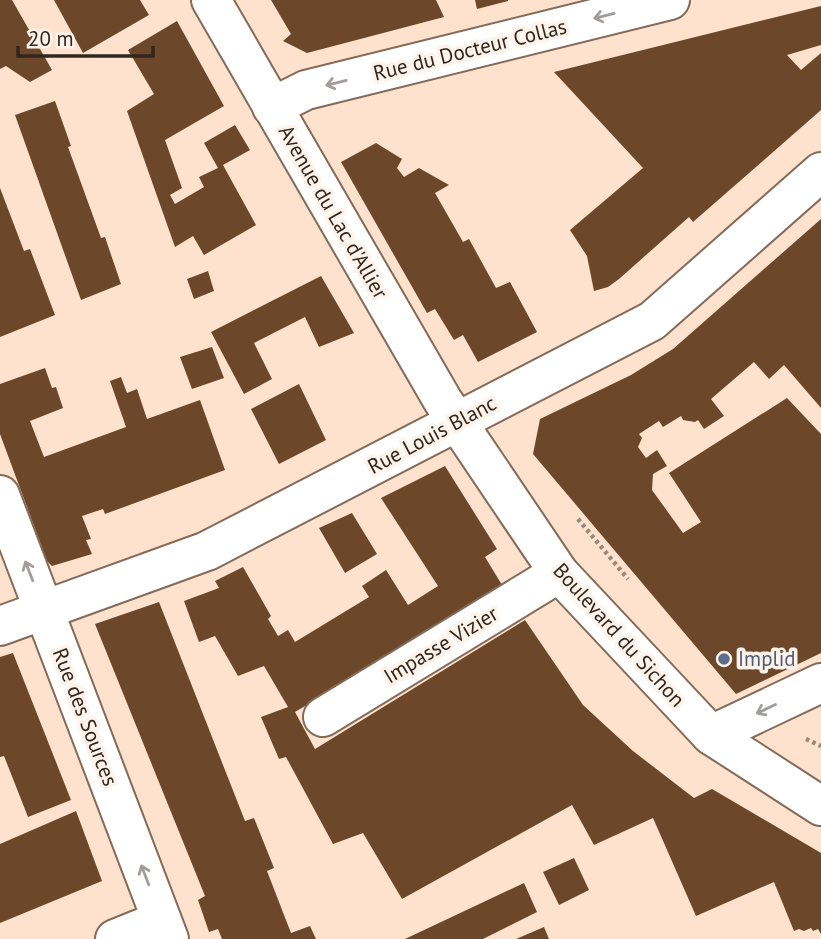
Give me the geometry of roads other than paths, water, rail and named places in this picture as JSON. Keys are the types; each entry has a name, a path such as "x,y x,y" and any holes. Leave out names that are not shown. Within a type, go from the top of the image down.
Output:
{"street":[{"name":"Avenue du Lac d'Allier","path":"211,0 443,401 459,422"},
{"name":"Rue du Docteur Collas","path":"272,107 306,90 670,0"},
{"name":"Rue Louis Blanc","path":"0,626 207,551 652,321 821,172"},
{"name":"Boulevard du Sichon","path":"459,422 559,573 711,735 821,806"},
{"name":"Rue des Sources","path":"0,495 166,929"},
{"name":"Impasse Vizier","path":"323,717 559,573"},
{"path":"711,735 821,683"},
{"path":"115,939 166,929"}],"place":[{"name":"Implid","path":"724,659"}]}
